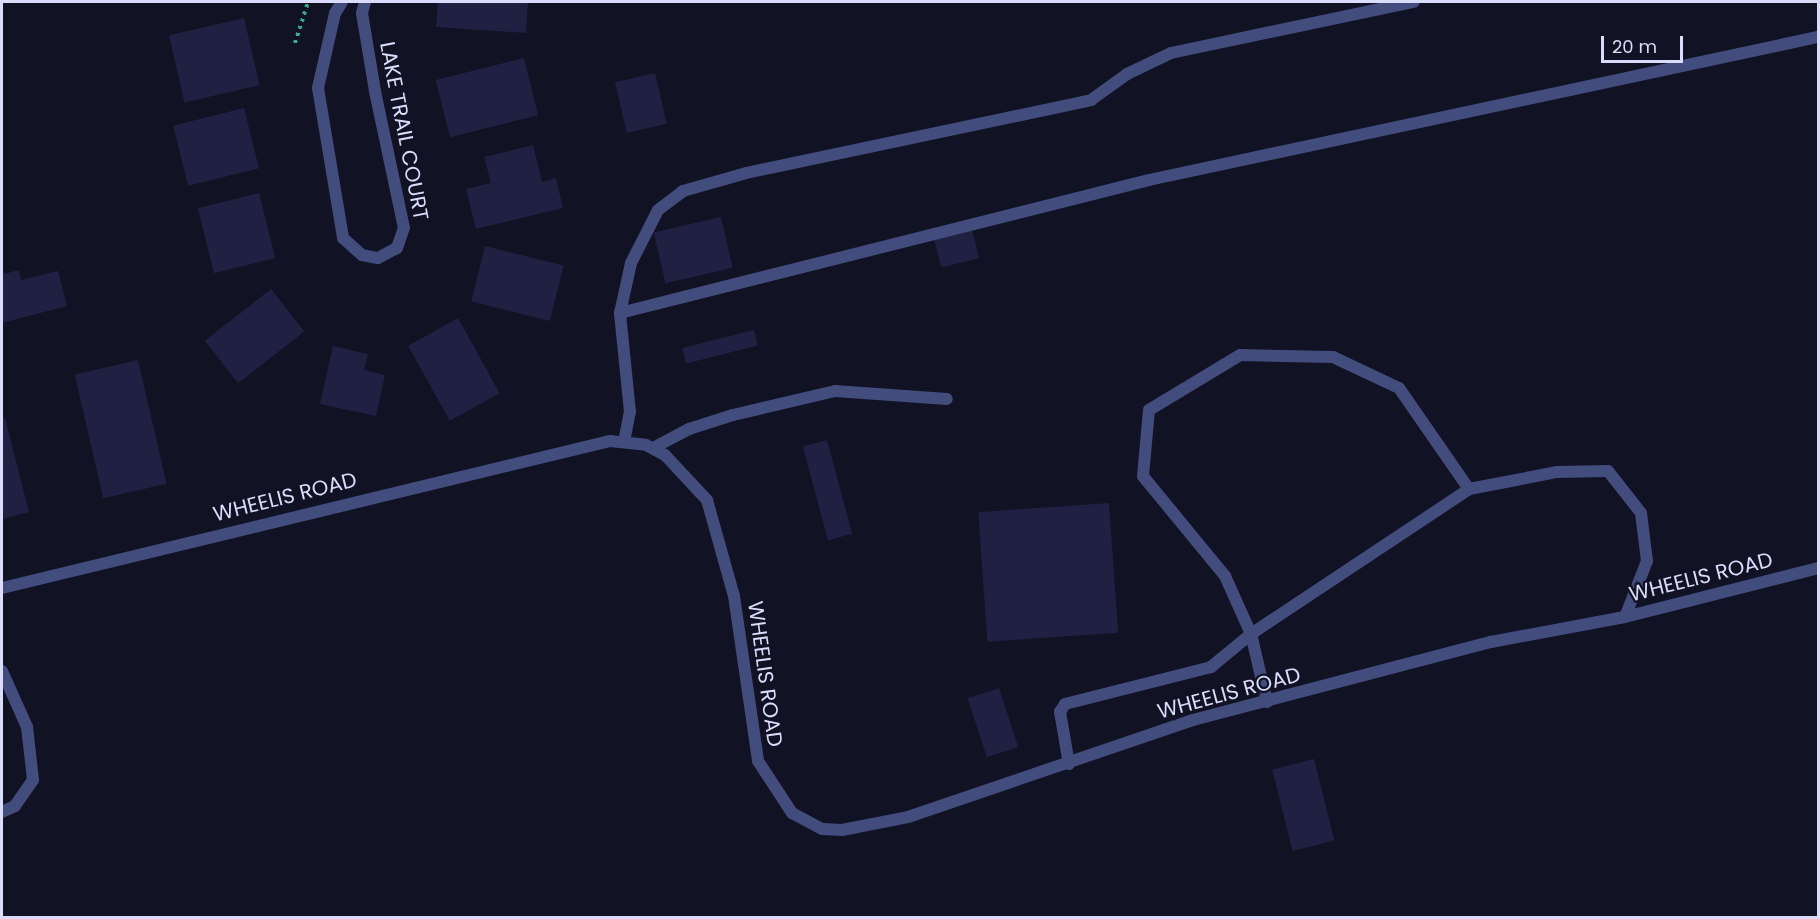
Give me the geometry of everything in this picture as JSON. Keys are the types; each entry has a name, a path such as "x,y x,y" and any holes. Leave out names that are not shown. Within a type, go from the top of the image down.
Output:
{"street":[{"name":"LAKE TRAIL COURT","path":"342,2 335,13 318,88 343,238 362,255 378,258 397,248 404,228 375,91 364,2"},
{"path":"624,442 630,412 620,313 631,263 657,210 683,191 746,173 1092,100 1127,75 1171,53 1414,2"},
{"path":"620,313 1149,180 1818,37"},
{"path":"1267,702 1251,634 1225,576 1143,476 1149,410 1240,355 1333,357 1399,388 1469,489"},
{"path":"653,448 700,426 823,393 882,391 947,399"},
{"name":"WHEELIS ROAD","path":"2,588 318,509 610,441 653,448 707,500 734,596 758,760 792,813 822,829 889,823 1069,764 1193,720 1491,642 1624,617 1818,568"},
{"path":"1069,764 1060,712 1065,704 1211,667 1251,634 1469,489 1557,472 1608,471 1641,513 1646,551 1647,561 1624,617"},
{"path":"2,671 27,727 33,780 15,806 2,812"}],"path":[{"path":"294,43 308,2"}],"building":[{"path":"438,2 528,2 526,33 436,27"},
{"path":"244,18 260,85 184,103 169,35"},
{"path":"524,58 538,115 450,137 436,80"},
{"path":"655,73 667,124 627,133 615,82"},
{"path":"244,108 259,168 188,186 173,126"},
{"path":"533,145 542,182 556,178 563,208 476,229 466,189 491,183 484,157"},
{"path":"259,193 275,258 214,273 198,208"},
{"path":"721,217 733,268 665,283 654,233"},
{"path":"972,230 979,258 941,268 934,239"},
{"path":"485,246 564,266 550,321 471,301"},
{"path":"2,268 4,274 19,270 21,280 58,271 67,306 2,323"},
{"path":"271,289 304,332 238,383 205,341"},
{"path":"458,318 500,393 450,421 408,346"},
{"path":"754,330 758,346 686,363 682,348"},
{"path":"333,346 368,354 364,370 385,375 376,416 320,404"},
{"path":"138,360 167,484 103,498 75,375"},
{"path":"5,418 29,512 2,519 2,419"},
{"path":"827,440 852,534 828,540 803,446"},
{"path":"1109,503 1118,633 987,642 978,512"},
{"path":"999,688 1018,747 987,757 968,698"},
{"path":"1314,759 1334,841 1293,851 1272,769"}]}
